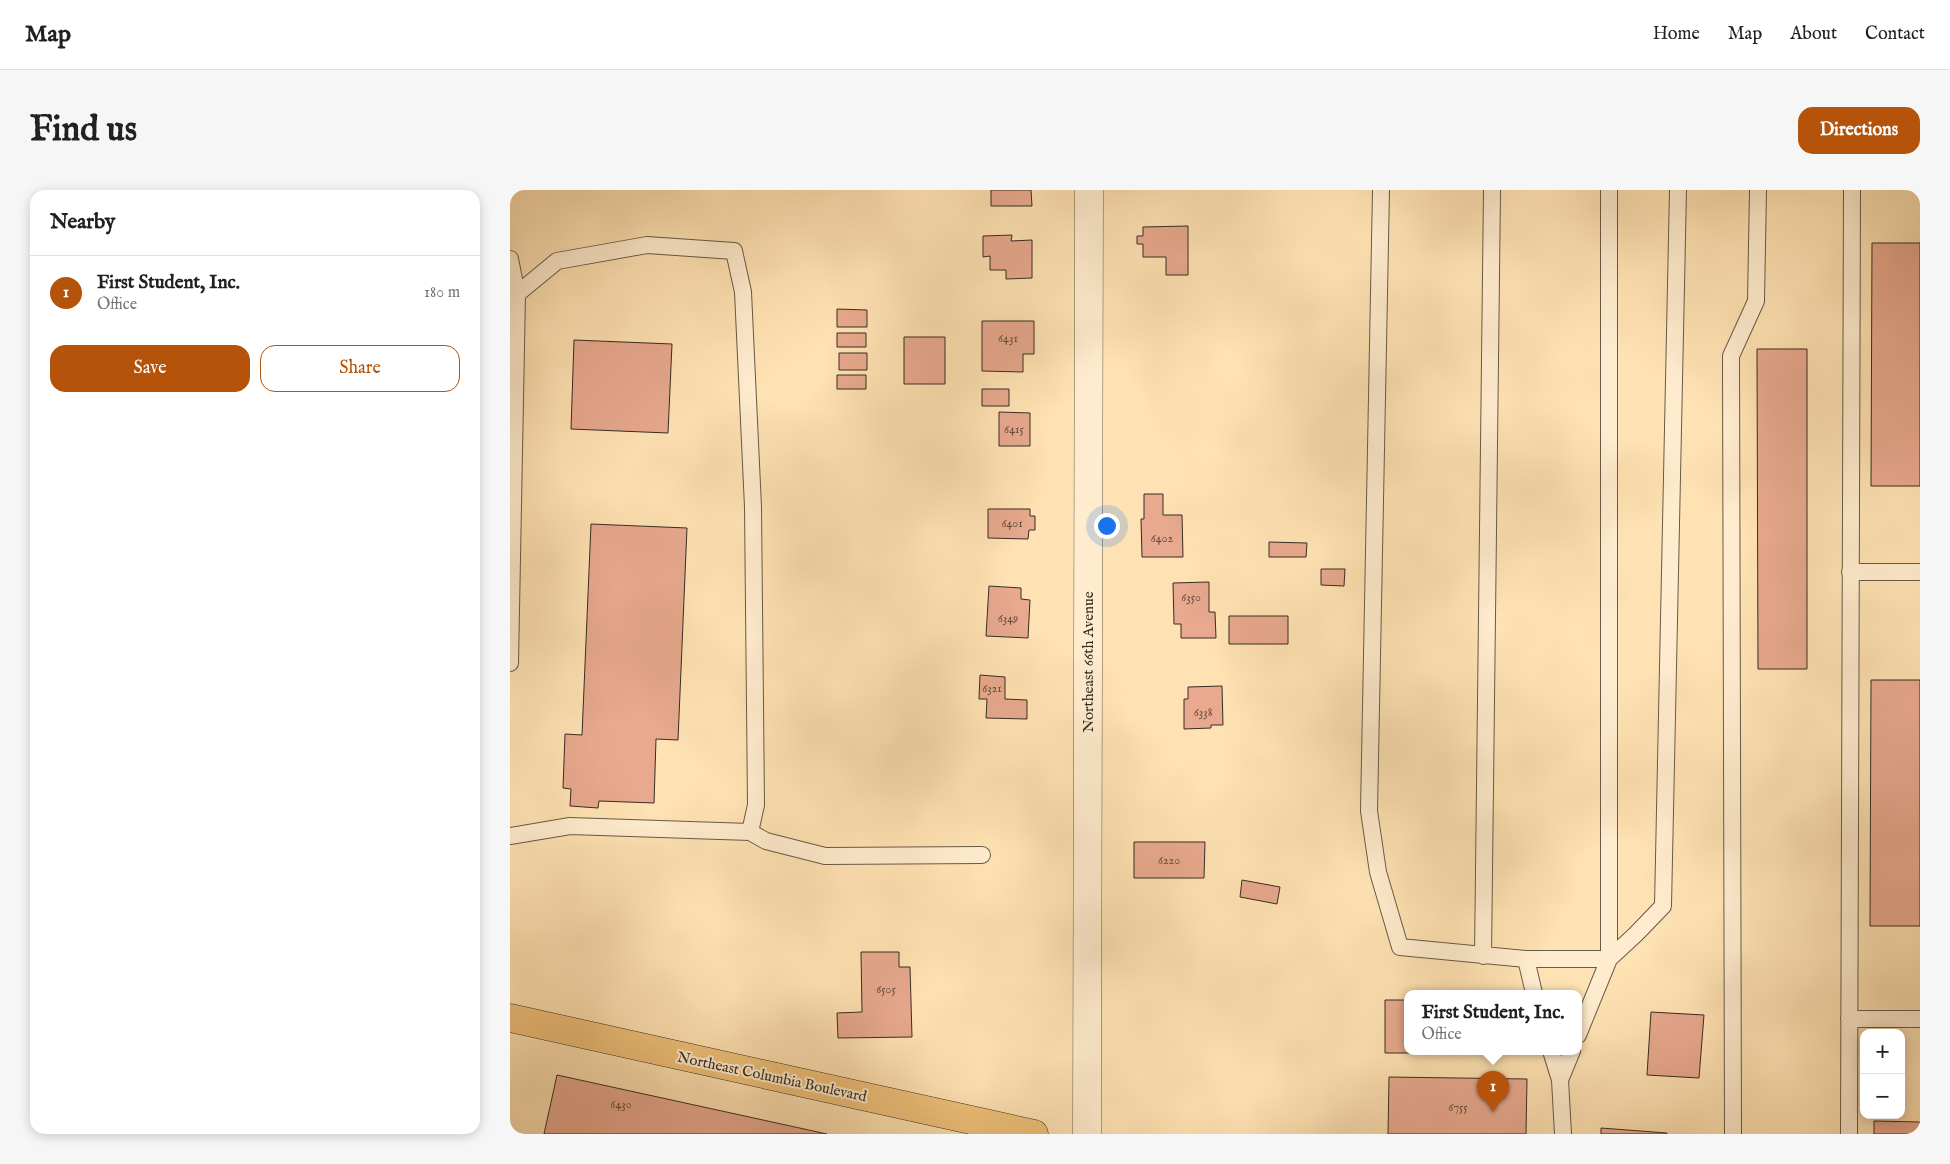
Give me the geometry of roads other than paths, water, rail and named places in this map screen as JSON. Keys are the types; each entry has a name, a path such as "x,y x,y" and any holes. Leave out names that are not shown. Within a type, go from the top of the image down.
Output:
{"main road":[{"name":"Northeast Columbia Boulevard","path":"510,1018 1025,1133"}],"street":[{"name":"Northeast 66th Avenue","path":"1087,1134 1089,190"}],"lane":[{"path":"1381,190 1369,811 1378,872 1400,946 1526,959 1609,958 1663,906 1678,190"},
{"path":"1483,956 1492,190"},
{"path":"1582,1025 1609,958 1609,190"},
{"path":"1733,1134 1731,356 1756,301 1758,190"},
{"path":"1849,1134 1852,190"},
{"path":"517,294 557,261 647,245 734,251 743,292 753,507 756,806 750,832"},
{"path":"510,259 517,294 510,662"},
{"path":"1850,572 1920,572"},
{"path":"510,836 570,826 750,832 766,840 825,856 982,855"},
{"path":"1526,959 1533,990"},
{"path":"1849,1019 1920,1019"},
{"path":"1552,1055 1560,1080 1563,1134"},
{"path":"1560,1080 1570,1055"}],"place":[{"name":"First Student, Inc.","path":"1493,1112"}]}
